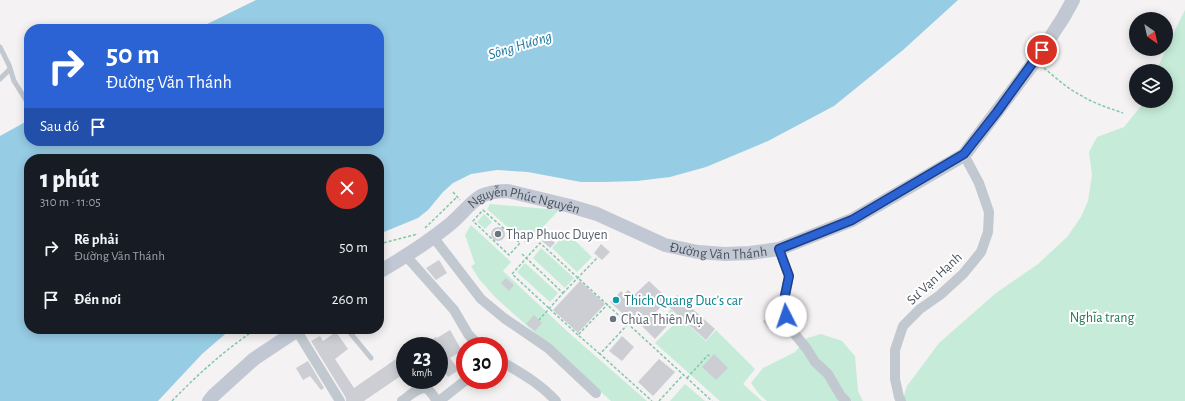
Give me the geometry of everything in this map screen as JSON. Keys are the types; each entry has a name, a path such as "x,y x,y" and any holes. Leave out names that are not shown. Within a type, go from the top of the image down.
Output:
{"main road":[{"name":"Đường Văn Thánh","path":"603,216 665,245 698,252 725,254 750,253 779,249 852,220 964,154 1035,61 1073,0"},
{"name":"Nguyễn Phúc Nguyên","path":"406,256 430,233 452,223 479,198 493,192 508,191 570,206 603,216"},
{"path":"384,269 406,256"},
{"path":"209,401 254,359 292,334"}],"street":[{"name":"Sư Vạn Hạnh","path":"901,401 895,378 895,350 903,326 920,309 940,295 963,274 980,252 988,232 989,212 979,183 964,154"},
{"path":"430,233 481,300 504,318 548,348 596,393"},
{"path":"779,249 789,276 783,305 789,327 807,349 815,362 828,374 841,396 846,401"},
{"path":"406,256 454,310 471,337"},
{"path":"300,334 340,401"},
{"path":"508,365 534,381 553,400"},
{"path":"402,401 416,391 424,388 428,389 438,401 456,388"}],"lane":[{"path":"0,47 14,81 24,97"},
{"path":"0,80 10,69"},
{"path":"351,334 371,358"}],"path":[{"path":"1035,61 1083,97 1123,113"},
{"path":"430,233 457,197"},
{"path":"484,210 520,243 515,248 509,254 473,221 484,210"},
{"path":"384,243 420,233"},
{"path":"652,401 512,274 540,243 712,401"},
{"path":"522,254 563,293"},
{"path":"538,320 598,257"},
{"path":"578,335 608,304"},
{"path":"600,354 628,324"},
{"path":"172,401 191,381 222,354 249,334"},
{"path":"687,378 708,355 711,358"},
{"path":"702,361 705,364"},
{"path":"659,401 683,375"}],"green space":[{"name":"Nghĩa trang","path":"1185,10 1185,401 902,401 907,386 939,343 996,293 1038,264 1067,237 1081,217 1088,201 1092,175 1089,152 1097,137 1124,127 1139,108 1173,108 1173,64 1159,64 1163,56 1173,56 1173,34"},
{"path":"490,204 559,210 527,244 487,209"},
{"path":"484,214 492,222 485,229 477,222"},
{"path":"471,225 511,262 503,271 569,333 647,401 611,401 495,297 479,279 471,266 475,264 465,235"},
{"path":"567,233 592,257 577,272 552,248"},
{"path":"541,248 574,278 565,288 533,258"},
{"path":"525,263 558,293 550,302 517,272"},
{"path":"671,309 706,341 716,330 755,369 743,384 762,401 720,401 655,343 673,325 664,316"},
{"path":"821,334 842,341 855,356 858,391 863,401 767,401 759,394 751,383 763,368 795,352 807,338"},
{"path":"685,384 705,401 670,401"}],"water":[{"name":"Sông Hương","path":"256,0 958,0 903,50 834,106 768,141 706,167 670,177 637,181 581,182 528,172 497,170 471,174 453,183 443,192 428,210 418,218 384,232 384,154 24,154 24,334 225,334 202,354 158,401 0,401 0,136 24,123 24,146 384,146 384,24 207,24"}],"building":[{"name":"Thap Phuoc Duyen","path":"495,227 501,227 505,231 505,237 501,241 495,241 491,237 491,231"},
{"path":"547,235 555,243 550,248 542,241"},
{"path":"601,244 610,252 602,260 594,253"},
{"path":"439,260 447,273 436,280 426,268"},
{"path":"506,278 514,285 509,291 501,283"},
{"path":"580,281 605,304 578,333 553,310"},
{"path":"649,281 668,299 654,314 667,326 655,339 639,323 636,326 610,302 621,291 624,294 628,290 634,295"},
{"path":"677,295 715,329 706,340 667,305"},
{"path":"776,312 780,320 768,328 763,321"},
{"path":"534,315 542,323 535,331 526,324"},
{"path":"450,330 456,340 456,354 450,358 456,366 456,372 448,377 448,337 439,337"},
{"path":"333,334 337,334 348,349 335,359 354,388 396,359 396,379 364,401 346,401 346,398 311,341 320,336 323,341"},
{"path":"622,336 634,347 622,361 609,351"},
{"path":"714,354 728,368 716,380 702,367"},
{"path":"659,359 675,372 653,396 638,382"},
{"path":"308,361 324,388 321,390 310,376 303,380 296,368"}],"place":[{"name":"Thap Phuoc Duyen","path":"498,234"},
{"name":"Thich Quang Duc's car","path":"616,300"},
{"name":"Chùa Thiên Mụ","path":"613,319"}],"route":[{"path":"786,316 783,305 789,276 779,249 852,220 916,184 964,154 997,112 1042,50"}]}
